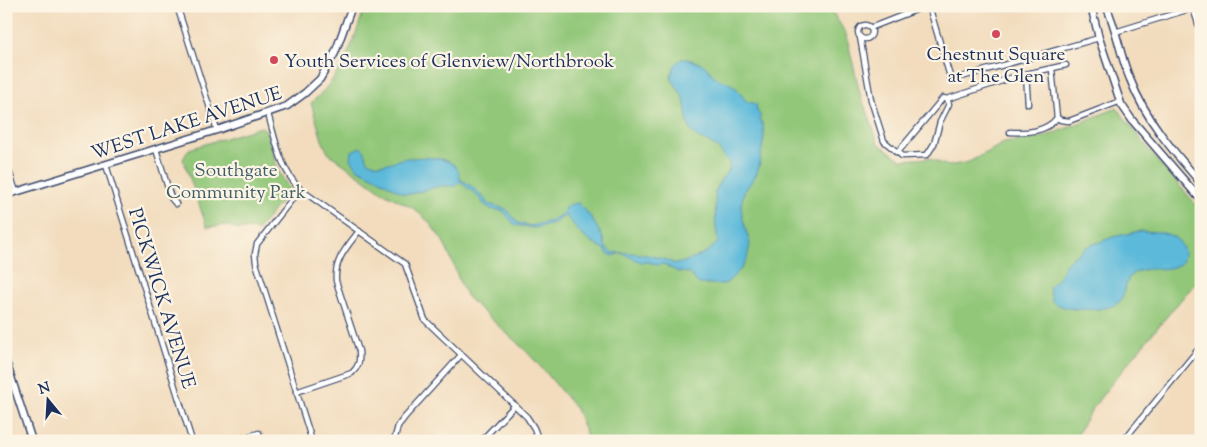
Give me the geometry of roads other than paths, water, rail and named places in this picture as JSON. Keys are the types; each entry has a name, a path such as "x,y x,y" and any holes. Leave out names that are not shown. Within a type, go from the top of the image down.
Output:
{"main road":[{"name":"WEST LAKE AVENUE","path":"6,195 218,130 287,106 320,79 335,53 352,6"},
{"path":"1091,6 1099,38 1120,101 1132,120 1201,200"},
{"path":"1106,6 1129,78 1142,108 1162,138 1201,183"},
{"path":"6,362 32,441"}],"street":[{"path":"177,6 218,130"},
{"path":"870,28 927,6 951,80 1099,38"},
{"path":"1115,32 1193,7 1201,33"},
{"path":"860,37 864,40 871,37 872,32 867,25 860,27 858,33 871,100 884,140 896,152 902,156 926,155 934,144 940,122 949,104 947,99"},
{"path":"896,152 898,152 943,98 947,99 1026,74 1066,65"},
{"path":"1010,132 1029,133 1052,125 1057,118 1052,69"},
{"path":"1026,74 1028,104"},
{"path":"1057,118 1069,121 1120,101"},
{"path":"268,114 282,162 290,179 300,189 405,264 426,320 515,405 530,421 540,441"},
{"path":"156,149 171,198 176,204"},
{"path":"6,162 16,192"},
{"name":"PICKWICK AVENUE","path":"106,165 192,441"},
{"path":"300,189 257,244 255,254 256,263 312,441"},
{"path":"296,392 352,373 358,366 360,359 359,351 336,281 336,273 337,264 341,256 359,231"},
{"path":"1124,441 1201,346"},
{"path":"394,441 398,426 405,417 461,355"},
{"path":"482,441 515,405"},
{"path":"232,441 258,433"}],"water":[{"path":"681,59 688,59 704,65 716,78 736,88 746,101 756,104 763,125 764,136 759,167 756,175 744,192 741,205 750,244 747,259 741,269 724,284 699,284 689,273 678,272 663,264 657,265 641,262 621,253 653,256 676,264 693,259 718,242 715,192 720,181 730,168 729,163 718,148 698,138 691,131 684,99 671,77 675,65"},
{"path":"360,147 364,150 368,161 379,164 405,158 425,157 441,159 454,165 459,171 460,179 476,190 488,204 506,209 518,223 531,226 551,221 563,213 565,208 578,203 591,217 603,238 605,246 612,253 621,253 613,256 607,253 605,249 584,237 566,215 554,223 535,228 515,225 503,211 491,209 485,205 474,192 460,181 455,186 440,186 410,194 402,193 358,169 351,159 352,151"},
{"path":"1140,231 1173,236 1178,240 1184,252 1182,263 1169,268 1140,270 1134,273 1129,279 1121,300 1112,306 1085,310 1057,305 1052,301 1049,287 1059,277 1065,265 1072,258 1086,247 1113,237"}],"place":[{"name":"Chestnut Square at The Glen","path":"996,34"},
{"name":"Youth Services of Glenview/Northbrook","path":"274,60"}],"park label":[{"name":"Southgate Community Park","path":"236,180"}]}
